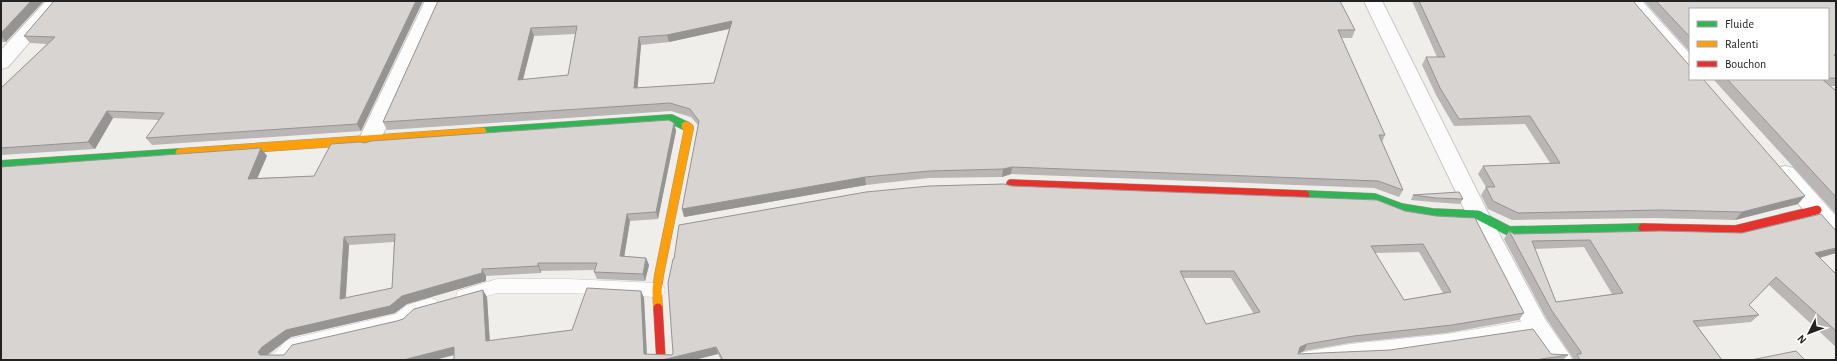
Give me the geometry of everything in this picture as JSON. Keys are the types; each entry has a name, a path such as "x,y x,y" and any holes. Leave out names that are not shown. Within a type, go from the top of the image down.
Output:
{"street":[{"path":"1,62 56,1"},
{"path":"369,141 434,1"},
{"path":"1373,1 1478,215 1536,326 1560,360"},
{"path":"1632,1 1689,65"},
{"path":"1,165 663,120 684,123 689,128 668,227 657,290 661,360"},
{"path":"1770,156 1836,232"},
{"path":"1004,185 1363,197 1384,201 1401,208 1432,213 1478,215 1509,231 1654,228 1735,230 1817,210"}],"lane":[{"path":"668,227 684,224"},
{"path":"275,360 282,358 292,346 401,320 414,310 497,286 568,286 657,290"},
{"path":"1304,360 1350,351 1447,342 1536,326"}],"building":[{"path":"1,1 31,1 1,33"},
{"path":"54,1 416,1 357,124 146,138 164,113 107,111 88,142 1,148 1,88 55,37 24,36"},
{"path":"438,1 1340,1 1355,30 1338,30 1385,135 1379,135 1403,190 1378,181 1012,167 1003,169 929,171 865,177 682,209 699,121 690,109 670,103 383,122","holes":["732,21 714,83 634,88 639,37 667,35","577,26 568,75 518,80 531,28"]},
{"path":"1419,1 1633,1 1689,64 1689,80 1704,80 1805,196 1742,212 1661,210 1518,213 1493,201 1486,187 1495,187 1483,166 1560,163 1530,116 1459,119 1440,88 1426,57 1445,57"},
{"path":"1656,1 1836,1 1836,55 1834,55 1836,56 1836,78 1829,78 1829,8 1689,8 1689,36"},
{"path":"1728,80 1823,80 1836,91 1836,197"},
{"path":"669,120 674,123 656,212 627,214 620,256 646,258 643,274 594,272 597,263 538,263 538,266 482,269 482,273 402,296 390,306 286,330 262,347 258,352 260,355 284,355 292,345 397,321 403,319 414,309 483,290 486,341 572,330 587,288 641,291 644,354 672,355 668,283 674,259 679,225 866,192 929,186 1004,184 1012,186 1377,200 1405,211 1436,216 1475,218 1524,313 1452,325 1354,336 1307,344 1300,347 1298,354 1390,350 1533,329 1551,354 1568,355 1535,360 723,360 716,347 662,360 454,360 454,347 403,360 1,360 1,167 261,148 248,179 314,176 331,144 365,143 371,141","holes":["395,234 392,288 340,299 344,237","1423,244 1451,292 1404,300 1371,246","1180,271 1234,271 1260,312 1206,324"]},
{"path":"1459,192 1463,199 1435,198 1413,195"},
{"path":"1821,214 1836,231 1836,248 1815,253 1836,274 1836,331 1776,277 1749,305 1759,315 1693,321 1722,360 1580,360 1577,354 1581,354 1581,352 1552,311 1509,231 1514,234 1661,231 1742,233","holes":["1590,240 1623,293 1556,302 1532,241"]},
{"path":"1796,351 1805,360 1751,360"}],"traffic: fast":[{"path":"482,132 671,119 686,126"},
{"path":"1,165 180,153"},
{"path":"1305,195 1374,198 1401,208 1432,213 1478,215 1509,231 1643,228"}],"traffic: slow":[{"path":"658,308 657,290 659,275 689,128 686,126"},
{"path":"180,153 482,132"}],"traffic: jam":[{"path":"1011,184 1305,195"},
{"path":"1643,228 1735,230 1817,210"},
{"path":"658,308 661,360"}]}
